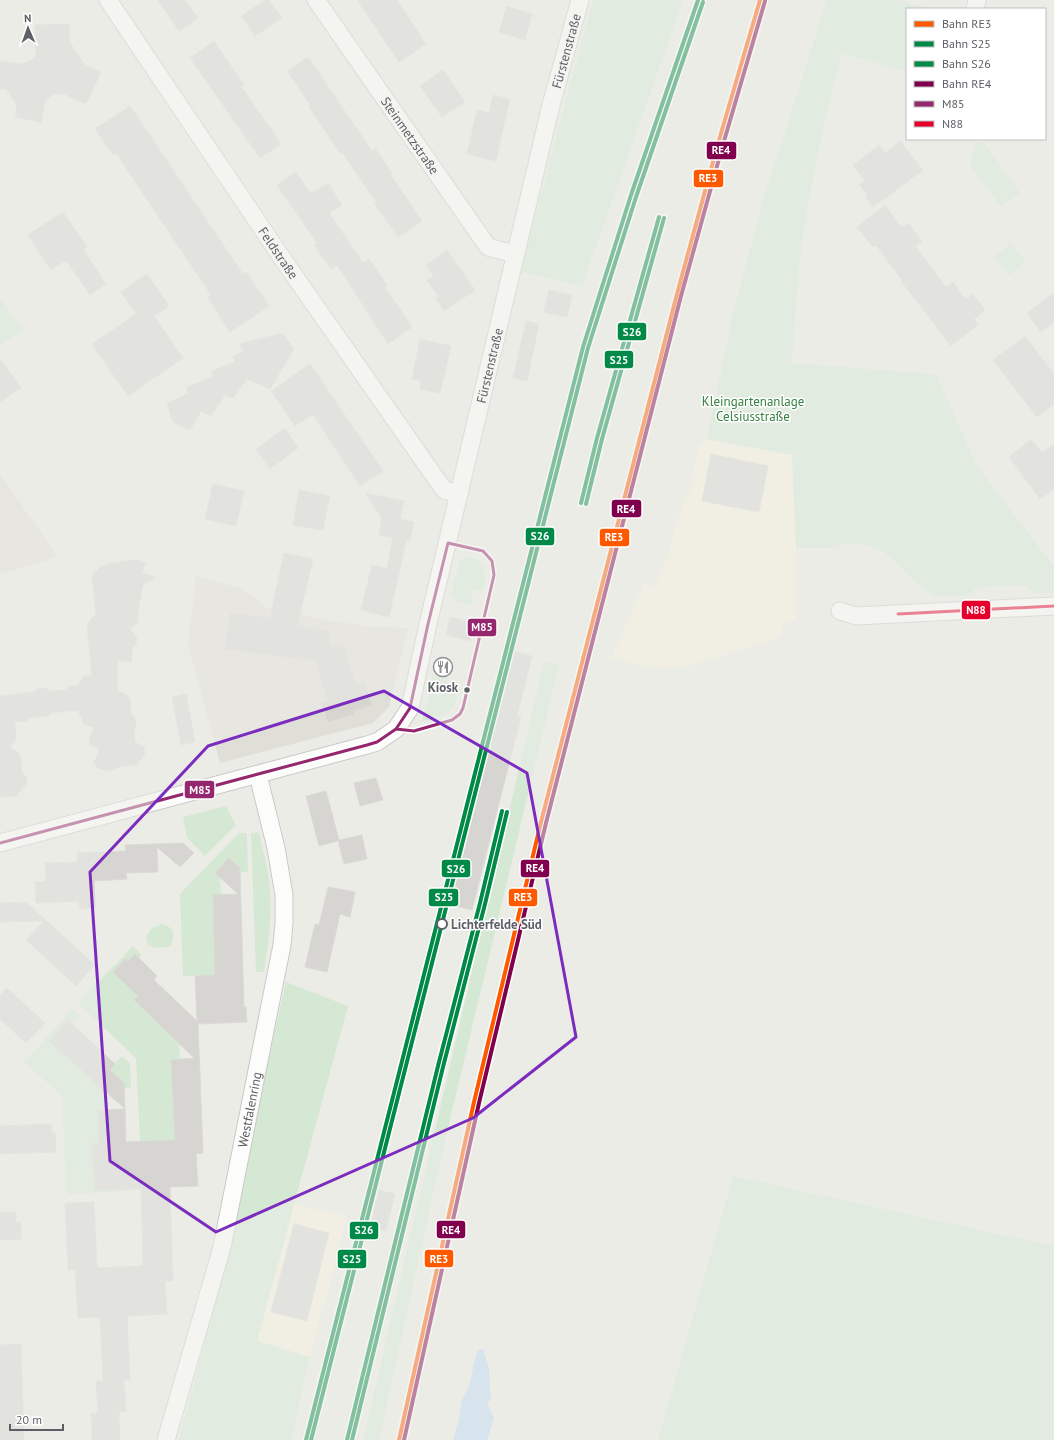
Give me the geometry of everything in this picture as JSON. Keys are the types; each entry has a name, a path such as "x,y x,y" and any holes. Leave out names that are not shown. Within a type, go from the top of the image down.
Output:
{"street":[{"name":"Feldstraße","path":"108,0 289,267 444,490 459,494"},
{"name":"Steinmetzstraße","path":"316,0 488,247 515,254"},
{"name":"Fürstenstraße","path":"258,775 377,742 396,729 410,708 428,624 515,254 551,105 580,0"},
{"path":"840,611 856,616 1054,606"},
{"path":"0,843 258,775"},
{"name":"Westfalenring","path":"166,1440 222,1247 282,945 284,895 276,848 258,775"}],"highlighted area":[{"path":"384,691 527,773 576,1037 473,1118 216,1232 110,1161 90,872 208,746"}],"shaded area":[{"path":"707,439 792,455 796,548 796,618 781,624 781,637 685,667 650,667 611,658 644,584 654,587 667,559 684,499 690,491 699,445"},
{"path":"0,474 58,557 0,574"},
{"path":"196,576 240,588 253,596 267,608 320,619 365,626 408,628 389,707 373,723 220,763 188,644"},
{"path":"294,1205 347,1216 310,1357 257,1341"}],"green space":[{"path":"593,0 682,0 582,286 520,272"},
{"name":"Kleingartenanlage Celsiusstraße","path":"827,0 899,0 927,8 906,8 906,71 841,54 818,156 803,236 792,363 936,374 976,464 1054,567 1054,593 1035,594 1023,585 978,587 967,596 937,597 926,591 884,552 863,544 843,544 833,548 796,548 792,455 707,439 732,317 762,204"},
{"path":"984,142 1020,193 1001,207 970,165 976,143"},
{"path":"1011,243 1026,262 1009,275 994,257"},
{"path":"0,297 23,330 0,346"},
{"path":"465,557 478,560 484,568 485,573 483,591 474,589 471,605 454,601 455,596 451,595 459,563 461,559"},
{"path":"544,661 559,665 446,1136 379,1440 363,1440"},
{"path":"433,674 448,678 447,683 454,685 453,693 458,694 453,708 446,715 422,721 427,704"},
{"path":"226,806 236,825 205,856 187,838 183,817"},
{"path":"259,832 268,874 271,903 269,937 264,972 256,972 251,833"},
{"path":"239,833 247,833 248,872 240,872 240,868 229,858 215,872 220,877 221,895 213,895 215,975 183,976 180,894"},
{"path":"162,924 172,929 173,938 171,946 160,948 148,945 146,936 152,928"},
{"path":"133,946 142,955 139,958 134,954 128,961 126,958 113,972 138,996 134,1000 179,1042 180,1059 171,1060 175,1140 140,1141 136,1058 78,1003"},
{"path":"286,982 348,1006 257,1341 310,1357 291,1440 179,1440 208,1330"},
{"path":"72,1009 80,1016 72,1024 68,1021 49,1041 97,1084 122,1056 130,1063 131,1088 124,1088 124,1083 113,1073 100,1088 105,1092 106,1110 98,1110 99,1143 92,1143 95,1190 122,1189 131,1183 130,1191 69,1194 66,1190 63,1097 24,1062"},
{"path":"733,1176 1054,1246 1054,1440 658,1440"}],"water":[{"path":"483,1349 489,1368 491,1398 487,1404 494,1417 488,1440 453,1440 459,1419 461,1402 469,1387 477,1350"}],"building":[{"path":"158,0 185,0 198,18 179,31"},
{"path":"265,0 269,0 282,18 255,36 241,16"},
{"path":"357,0 397,0 426,44 399,62"},
{"path":"507,6 532,14 525,40 499,32"},
{"path":"69,24 70,43 85,65 101,72 86,104 64,94 53,94 45,101 41,122 15,117 17,106 6,89 0,89 0,61 22,64 29,62 36,55 35,25"},
{"path":"214,41 244,85 241,86 281,144 260,158 190,58"},
{"path":"308,57 372,151 375,148 392,173 390,174 422,221 398,237 374,203 376,202 342,152 340,153 309,107 311,106 287,71"},
{"path":"443,70 465,102 442,117 420,86"},
{"path":"493,95 510,99 496,161 467,154 477,110 489,113"},
{"path":"130,106 243,274 246,272 269,306 230,332 208,298 211,295 116,153 113,155 95,129"},
{"path":"900,141 923,170 873,207 865,196 867,194 859,185 865,181 853,165 879,145 885,153"},
{"path":"296,172 311,194 328,183 342,205 329,213 363,263 369,259 387,285 385,287 412,327 388,344 337,265 331,269 314,245 317,243 277,185"},
{"path":"885,205 902,228 908,223 922,241 915,246 946,287 953,282 966,300 973,294 985,310 974,319 978,325 951,346 901,281 902,280 876,245 873,247 857,227"},
{"path":"63,212 87,247 83,249 106,284 90,295 66,260 51,270 28,235"},
{"path":"447,250 475,290 444,311 436,298 439,297 427,280 434,276 426,265"},
{"path":"147,274 169,306 154,316 183,358 128,396 92,344 136,314 121,292"},
{"path":"549,290 572,295 567,317 544,312"},
{"path":"1054,293 1054,322 1041,332 1027,313"},
{"path":"526,321 539,324 527,381 513,378"},
{"path":"282,333 294,349 270,389 247,379 233,398 225,395 211,416 201,411 190,430 173,422 167,404 188,393 187,387 213,377 212,371 235,362 233,356 244,352 239,344"},
{"path":"1025,336 1054,374 1054,404 1037,417 993,360"},
{"path":"420,339 451,346 440,393 420,389 421,381 412,379"},
{"path":"0,358 21,388 0,402"},
{"path":"310,364 383,471 360,486 313,414 295,426 271,391"},
{"path":"285,428 298,448 270,469 256,449"},
{"path":"1031,439 1042,453 1054,444 1054,489 1040,499 1009,457"},
{"path":"711,454 768,466 759,512 702,501"},
{"path":"213,484 244,491 236,526 205,519"},
{"path":"299,490 330,496 323,530 293,525"},
{"path":"365,493 404,501 400,519 414,522 410,541 407,540 405,546 389,617 361,610 372,565 387,568 393,538 379,535 382,516"},
{"path":"284,553 313,559 297,627 327,630 332,648 343,644 356,685 365,682 372,705 353,711 354,714 328,722 322,703 328,701 316,661 225,649 230,613 270,618"},
{"path":"138,560 146,563 142,573 156,577 143,585 138,611 138,622 130,629 137,637 136,645 133,647 131,662 117,660 118,692 122,692 130,698 131,714 135,718 135,742 144,747 145,754 136,765 121,766 109,771 97,768 94,762 100,749 91,745 89,740 94,727 84,724 78,710 51,713 48,716 29,718 27,721 15,722 16,739 10,747 20,754 22,773 26,776 27,783 16,796 0,797 0,696 34,692 37,689 46,688 49,691 66,690 69,686 78,685 84,676 92,676 87,625 96,613 92,576 100,567 107,564"},
{"path":"450,617 474,623 470,641 446,635"},
{"path":"514,652 532,656 517,716 521,717 472,910 448,904 496,711 499,711"},
{"path":"186,694 195,742 181,745 172,697"},
{"path":"376,778 383,800 360,806 354,783"},
{"path":"326,791 339,840 362,835 367,859 344,864 338,841 319,846 306,796"},
{"path":"183,843 194,853 180,867 157,847 158,872 126,873 127,879 94,881 95,908 79,909 79,901 36,903 35,882 46,881 45,863 77,862 77,853 126,851 125,845"},
{"path":"229,858 240,868 244,1007 246,1007 247,1022 198,1024 203,1153 196,1154 198,1186 170,1187 173,1281 165,1281 167,1314 127,1316 130,1380 124,1380 126,1412 119,1412 120,1440 92,1440 91,1413 98,1413 96,1381 103,1381 100,1317 78,1318 75,1269 68,1270 65,1203 94,1202 97,1268 143,1266 141,1189 95,1190 92,1143 99,1143 98,1110 125,1109 126,1142 175,1140 171,1060 194,1058 134,1000 138,996 113,972 126,958 128,961 135,954 157,976 154,980 197,1021 195,976 215,975 213,895 238,894 215,873"},
{"path":"328,887 355,892 350,917 340,914 327,972 305,967 315,924 319,925"},
{"path":"26,902 95,965 76,986 26,940 44,921 0,922 0,903"},
{"path":"7,988 45,1023 26,1043 0,1019 0,995"},
{"path":"68,1020 115,1064 110,1070 124,1083 125,1109 49,1041"},
{"path":"51,1124 52,1133 55,1133 56,1152 0,1154 0,1126"},
{"path":"379,1190 395,1194 386,1231 370,1228"},
{"path":"0,1212 16,1212 16,1223 21,1222 21,1239 0,1240"},
{"path":"294,1224 329,1233 307,1321 271,1312"},
{"path":"21,1344 24,1440 0,1440 0,1345"}],"rail line":[{"name":"S25","path":"306,1440 583,347 631,195 698,0"},
{"name":"RE3","path":"399,1440 474,1102 541,822 677,294 717,147 760,0"},
{"name":"RE4","path":"404,1440 479,1103 546,823 681,296 765,1"},
{"name":"S26","path":"311,1440 588,348 636,197 703,2"},
{"name":"S25","path":"581,503 597,438 659,217"},
{"name":"S26","path":"586,504 602,439 664,218"},
{"name":"S25","path":"347,1440 502,811"},
{"name":"S26","path":"352,1440 507,812"}],"transit line":[{"name":"M85","path":"448,543 483,551 492,561 494,575 463,708 460,714 452,720 414,731 396,729 410,708 428,624 448,543"},
{"name":"N88","path":"898,614 1054,606"},
{"name":"M85","path":"0,843 367,745 377,742 396,729"}],"place":[{"name":"Kiosk","path":"443,667"},
{"name":"Lichterfelde Süd","path":"442,924"}]}
